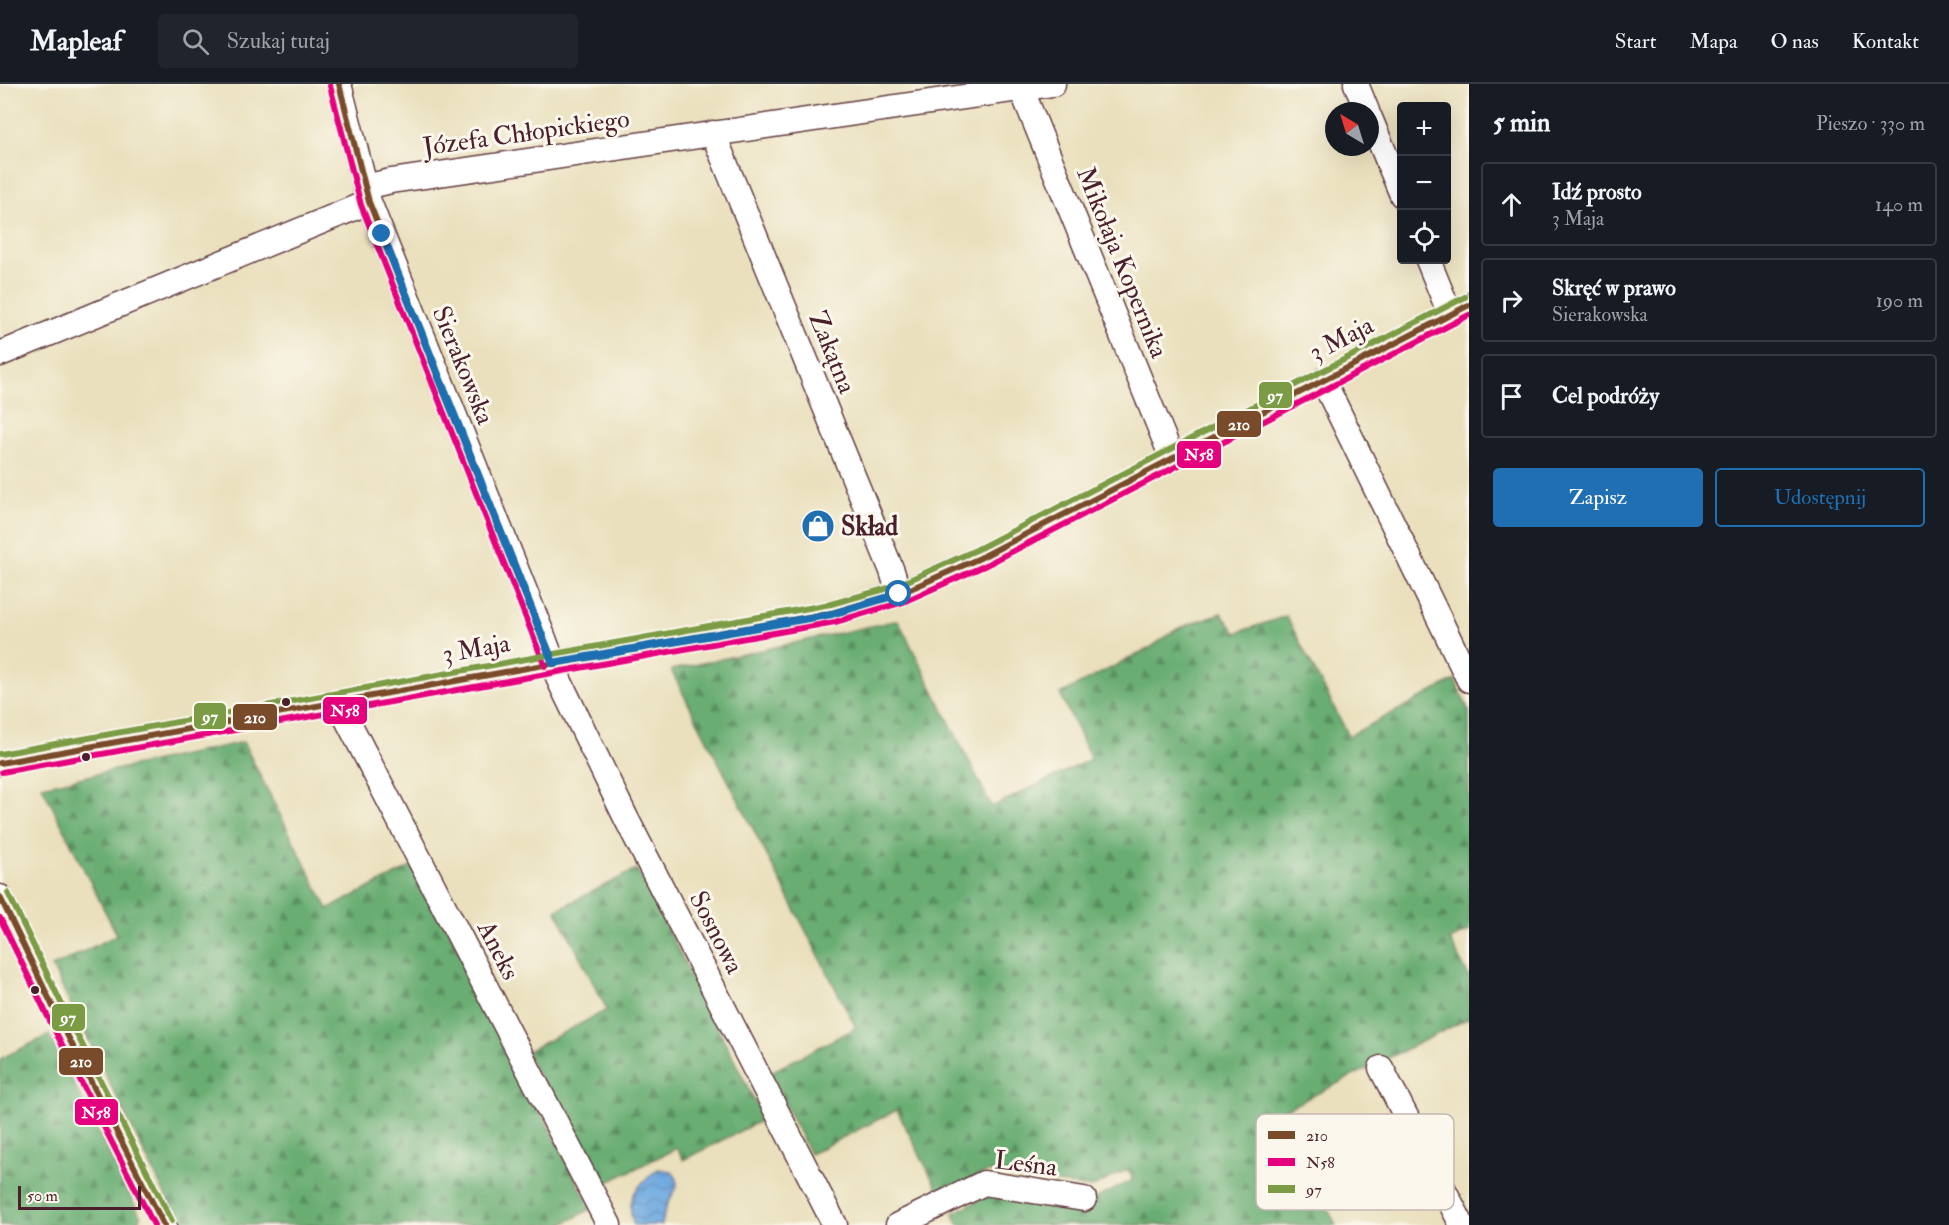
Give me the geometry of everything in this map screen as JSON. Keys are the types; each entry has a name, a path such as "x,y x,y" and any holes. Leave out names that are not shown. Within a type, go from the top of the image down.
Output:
{"street":[{"name":"Sierakowska","path":"339,84 367,195 553,663"},
{"name":"Józefa Chłopickiego","path":"0,354 367,195 391,181 1053,84"},
{"path":"1356,84 1363,102"},
{"name":"Mikołaja Kopernika","path":"1021,88 1172,458"},
{"name":"Zakątna","path":"713,133 892,571 899,594"},
{"path":"1379,140 1397,185"},
{"path":"1431,264 1460,310"},
{"name":"3 Maja","path":"0,763 832,614 899,594 980,558 1460,310"},
{"path":"1323,380 1469,680"},
{"name":"Sosnowa","path":"553,663 626,818 835,1225"},
{"name":"Aneks","path":"338,702 609,1225"},
{"path":"0,897 164,1225"},
{"path":"1381,1068 1405,1114"},
{"name":"Leśna","path":"898,1225 984,1183 1084,1199"},
{"path":"1454,1209 1462,1225"}],"green space":[{"path":"1221,613 1236,633 1286,616 1349,736 1455,680 1469,711 1469,931 1450,940 1469,977 1469,1018 1279,1114 1256,1114 1256,1210 1328,1210 1336,1225 959,1225 953,1213 991,1194 1077,1208 1133,1180 1128,1169 1091,1188 988,1172 939,1192 897,1110 810,1154 769,1073 856,1028 671,670 898,620 992,807 1091,759 1060,694 1150,648 1177,629"},
{"path":"243,742 328,909 415,865 591,1209 561,1225 180,1225 52,967 117,935 42,786"},
{"path":"637,869 764,1119 683,1160 677,1148 596,1188 526,1052 607,1010 556,910"},
{"path":"49,1035 141,1217 138,1225 0,1225 0,1059"}],"water":[{"path":"658,1169 671,1171 676,1177 677,1186 665,1209 662,1225 634,1225 631,1207 635,1193 644,1181"}],"transit line":[{"name":"210","path":"339,84 369,202 553,663"},
{"name":"N58","path":"330,86 361,205 545,666"},
{"name":"97","path":"0,754 831,604 896,586 976,550 1465,297"},
{"name":"210","path":"0,763 833,613 899,594 980,558 1469,305"},
{"name":"N58","path":"2,772 835,622 903,602 984,566 1469,315"},
{"name":"97","path":"8,893 172,1221"},
{"name":"210","path":"0,897 164,1225"},
{"name":"N58","path":"0,918 154,1225"}],"place":[{"name":"Skład","path":"818,526"}],"route":[{"path":"382,234 553,663 832,614 899,594"}]}
